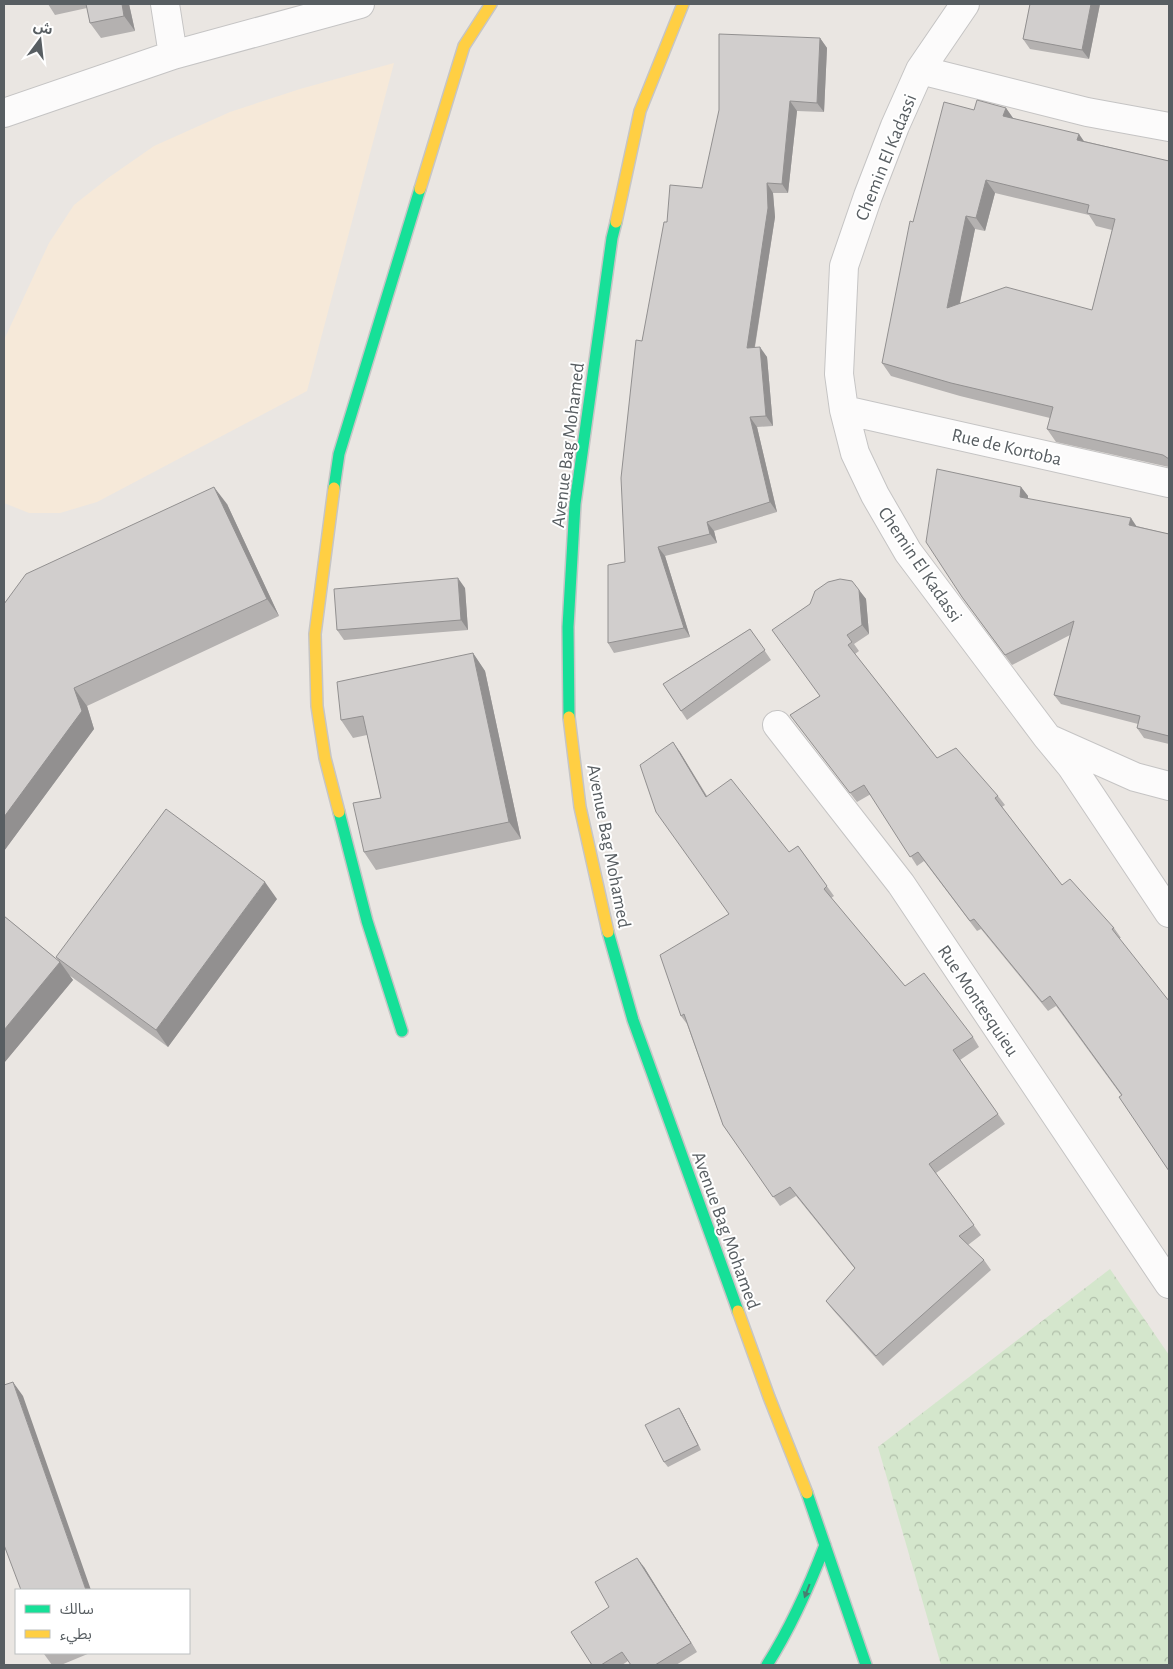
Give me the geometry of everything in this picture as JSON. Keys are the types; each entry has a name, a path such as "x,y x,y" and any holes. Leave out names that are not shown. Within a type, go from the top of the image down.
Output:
{"main road":[{"path":"402,1031 367,920 325,758 316,706 315,634 339,454 464,46 490,4"},
{"name":"Avenue Bag Mohamed","path":"683,4 640,111 612,238 575,504 568,627 569,716 580,807 605,920 633,1020 765,1388 802,1479 866,1665"},
{"path":"767,1665 779,1648 804,1598 824,1546"}],"street":[{"path":"165,4 173,55"},
{"name":"Chemin El Kadassi","path":"965,4 920,70 895,126 844,266 839,374 844,410 855,453 875,495 908,552 1070,766 1169,913"},
{"path":"4,113 173,55 349,5"},
{"path":"920,70 1087,112 1169,127"},
{"name":"Rue de Kortoba","path":"844,410 1169,482"},
{"name":"Rue Montesquieu","path":"777,725 901,884 1169,1284"},
{"path":"1047,737 1135,777 1169,786"}],"shaded area":[{"path":"394,63 307,391 97,502 60,513 29,513 4,503 4,340 49,243 74,205 108,178 154,146 230,112 300,89"}],"green space":[{"path":"1110,1269 1169,1355 1169,1665 941,1665 878,1447"}],"building":[{"path":"86,4 122,4 124,16 90,23"},
{"path":"1030,4 1091,4 1082,50 1023,39"},
{"path":"719,34 820,38 817,103 790,101 782,184 767,183 768,208 747,348 760,347 766,416 750,417 770,502 707,522 710,534 658,547 684,628 608,643 608,565 625,562 621,478 636,340 642,341 664,222 667,222 670,185 702,188 719,110"},
{"path":"977,100 1006,108 1003,116 1079,134 1077,140 1169,161 1169,459 1163,455 1047,429 1053,407 951,383 882,363 910,221 913,222 944,102 974,110","holes":["986,180 1089,205 1087,213 1115,219 1092,310 1006,287 947,308 966,216 976,218"]},
{"path":"937,469 1021,487 1020,497 1131,518 1129,525 1169,534 1169,736 1137,728 1140,716 1054,695 1074,621 1005,655 962,597 926,542"},
{"path":"214,487 267,599 74,688 82,711 4,817 4,604 26,574"},
{"path":"458,578 461,620 337,630 334,589"},
{"path":"840,579 852,581 859,590 862,625 847,635 852,642 848,645 937,758 956,748 998,796 995,798 1062,885 1070,879 1114,928 1112,929 1169,1001 1169,1171 1119,1097 1122,1095 1050,996 1042,1002 974,919 970,921 918,852 910,857 864,785 850,793 790,715 820,696 772,630 810,604 815,591 828,582"},
{"path":"750,629 765,650 681,711 663,684"},
{"path":"473,653 509,822 364,852 353,803 381,798 363,716 341,720 337,682"},
{"path":"673,742 706,797 731,779 789,852 798,846 827,886 824,889 905,986 924,973 973,1037 953,1050 998,1114 929,1164 974,1225 959,1236 984,1260 876,1356 826,1301 855,1268 790,1187 773,1197 723,1125 684,1014 681,1016 660,955 729,914 656,812 640,765"},
{"path":"166,809 265,882 156,1030 56,957"},
{"path":"4,916 60,962 4,1030"},
{"path":"13,1382 86,1589 21,1589 4,1545 4,1385"},
{"path":"679,1408 698,1445 664,1462 645,1425"},
{"path":"637,1558 691,1643 655,1665 631,1665 622,1652 601,1665 592,1665 571,1632 609,1607 595,1582"}],"traffic: fast":[{"path":"334,488 339,454 420,189"},
{"path":"569,717 568,627 575,504 612,238 616,222"},
{"path":"339,812 367,921 402,1031"},
{"path":"608,932 633,1020 738,1311"},
{"path":"807,1493 866,1665"},
{"path":"767,1665 799,1606 825,1545"}],"traffic: slow":[{"path":"420,189 464,46 491,4"},
{"path":"616,222 640,111 683,4"},
{"path":"334,488 315,634 317,706 325,758 339,812"},
{"path":"569,717 580,807 608,932"},
{"path":"738,1311 769,1397 807,1493"}]}
